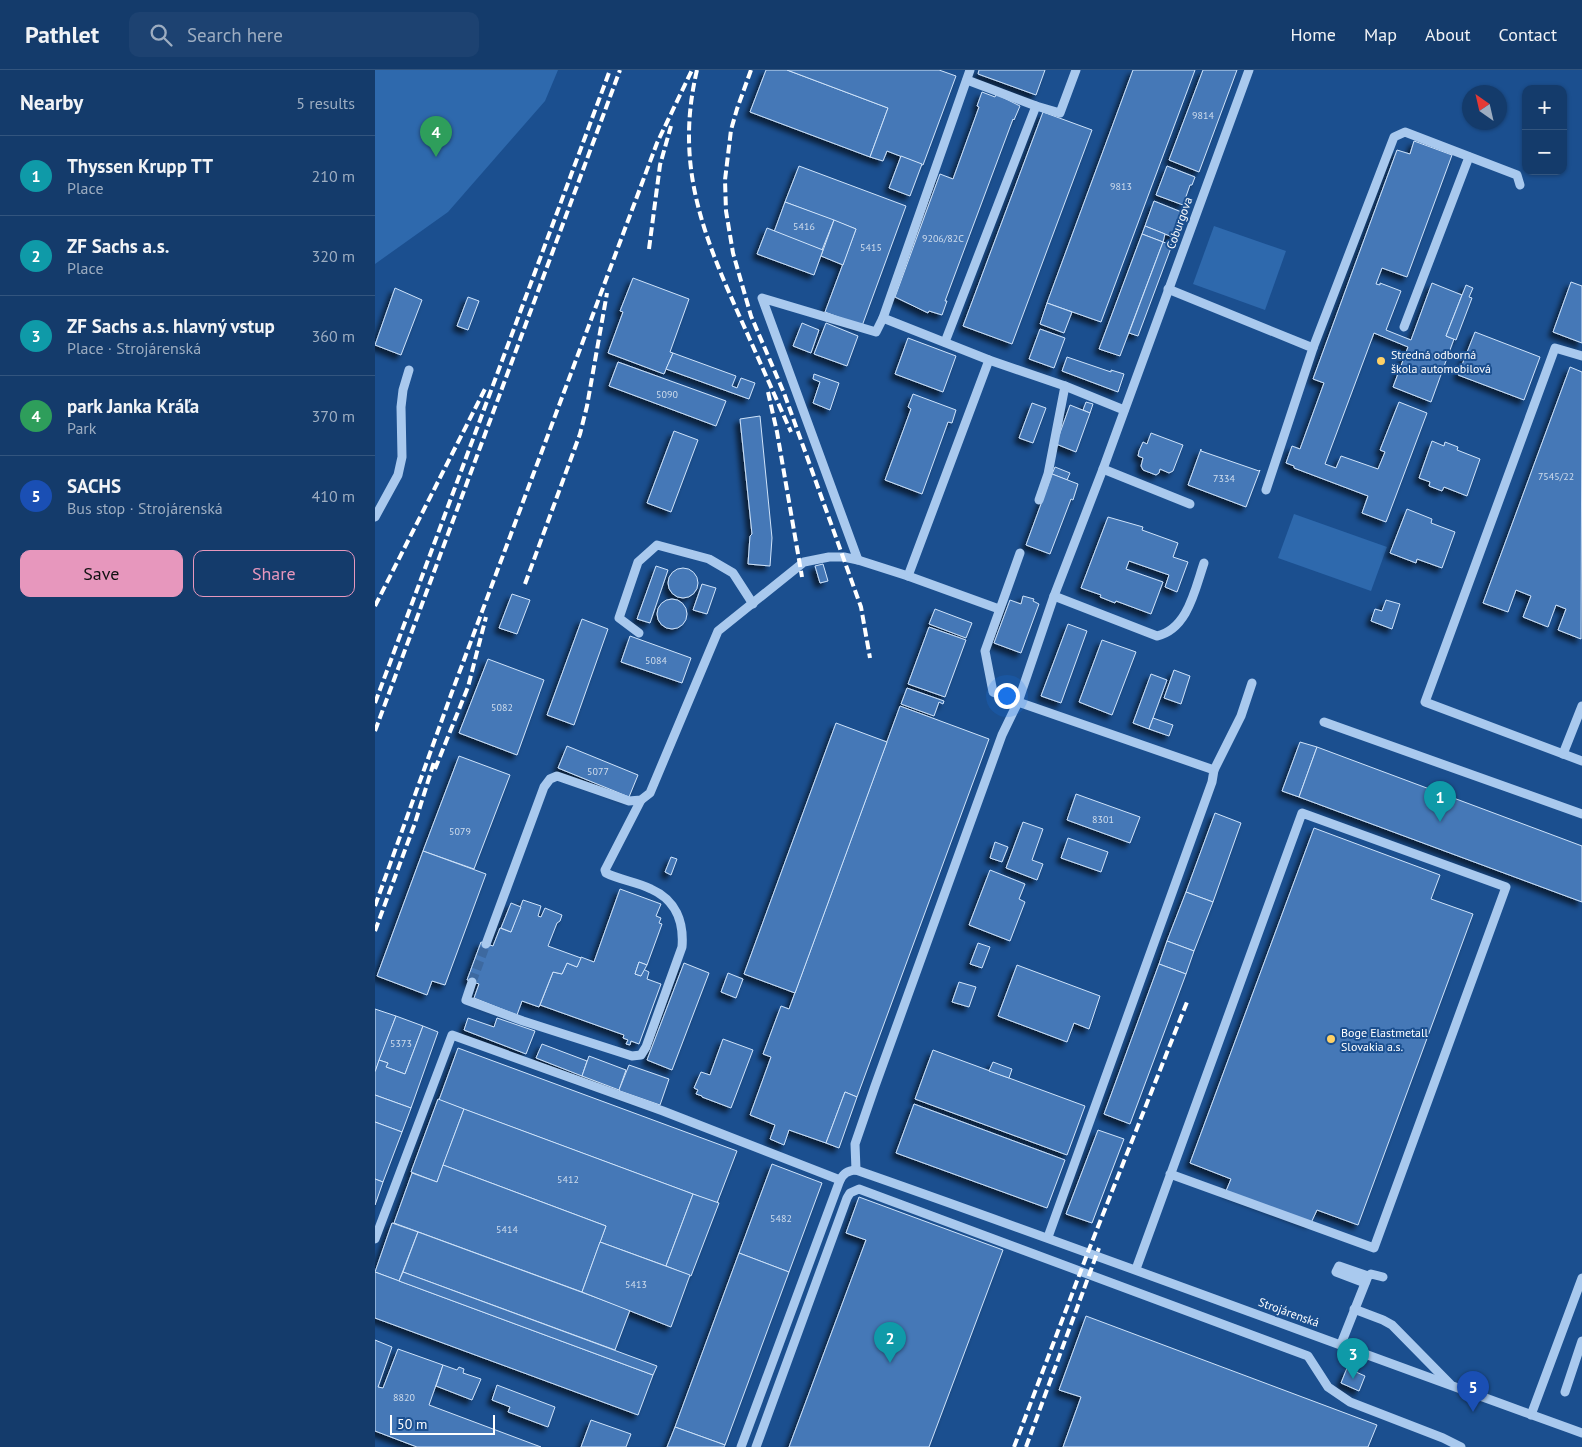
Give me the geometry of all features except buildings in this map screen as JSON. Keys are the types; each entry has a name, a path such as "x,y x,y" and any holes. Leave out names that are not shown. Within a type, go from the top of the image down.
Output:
{"street":[{"path":"858,560 762,298 876,332 883,318 971,70"},
{"path":"967,80 1060,113 1076,70"},
{"name":"Coburgova","path":"856,1170 855,1144 875,1086 1002,735 1018,702 1053,596 1103,469 1249,70"},
{"path":"945,342 1037,106"},
{"path":"1267,490 1313,348 1395,137 1405,132 1517,175 1520,185"},
{"path":"1404,326 1469,157"},
{"path":"1168,289 1313,348"},
{"path":"883,318 1124,410"},
{"path":"1582,356 1555,348 1425,702 1582,760"},
{"path":"909,576 989,360"},
{"path":"375,517 398,474 402,457 401,407 403,390 409,370"},
{"path":"1039,500 1048,474 1065,386"},
{"path":"1103,469 1190,504"},
{"path":"639,633 619,618 638,562 657,544 709,559 733,573 753,604"},
{"path":"1020,553 985,651 993,692 1214,770"},
{"path":"486,944 544,787 550,778 557,776 629,801 641,800 650,794 718,631 804,562 829,557 844,557 858,560 909,576 999,609"},
{"path":"1053,596 1157,636 1167,634 1179,624 1191,600 1204,562"},
{"path":"1048,1237 1212,782 1214,770 1241,716 1252,683"},
{"path":"1563,754 1582,706"},
{"path":"1325,722 1582,814"},
{"path":"472,982 466,1000 550,1030 633,1056 641,1055 646,1047 682,948 683,933 681,919 674,908 662,896 652,889 606,873 605,870 641,800"},
{"path":"1136,1269 1170,1174 1302,813 1506,887 1374,1248 1170,1174"},
{"path":"375,1240 452,1035 663,1111 839,1180"},
{"path":"741,1447 839,1180 843,1174 856,1170"},
{"name":"Strojárenská","path":"856,1170 1101,1256 1341,1344 1454,1388 1582,1433"},
{"path":"756,1447 847,1198 850,1193 859,1189 1308,1356 1328,1387 1351,1402 1443,1438 1461,1447"},
{"path":"1341,1344 1367,1279 1371,1274 1383,1277"},
{"path":"1531,1415 1582,1278"},
{"path":"1354,1310 1392,1325 1454,1388"},
{"path":"1565,1392 1582,1341"}],"shaded area":[{"path":"375,70 558,70 545,101 448,212 375,264"},
{"path":"1214,226 1286,251 1265,310 1193,284"},
{"path":"1294,514 1387,547 1371,591 1278,558"}],"tunnel":[{"path":"472,982 486,944"}],"railway":[{"path":"375,703 610,70"},
{"path":"375,731 620,70"},
{"path":"375,906 452,692 657,143 692,70"},
{"path":"697,70 691,105 689,138 691,170 697,201 716,261 791,432"},
{"path":"751,70 731,130 725,180 726,211 733,253 751,316 784,393 861,607 870,658"},
{"path":"649,249 660,165 671,126"},
{"path":"525,584 580,434 587,406 607,293"},
{"path":"375,606 486,387"},
{"path":"768,392 777,432 802,577"},
{"path":"435,769 468,687 486,617"},
{"path":"375,931 415,823 434,762"},
{"path":"1014,1447 1088,1252 1187,1002"},
{"path":"1026,1447 1099,1248"}],"place":[{"name":"park Janka Kráľa","path":"436,157"},
{"name":"Stredná odborná škola automobilová","path":"1381,361"},
{"name":"Thyssen Krupp TT","path":"1440,822"},
{"name":"Boge Elastmetall Slovakia a.s.","path":"1331,1039"},
{"name":"ZF Sachs a.s.","path":"890,1363"},
{"name":"ZF Sachs a.s. hlavný vstup","path":"1353,1379"},
{"name":"SACHS","path":"1473,1412"}]}
